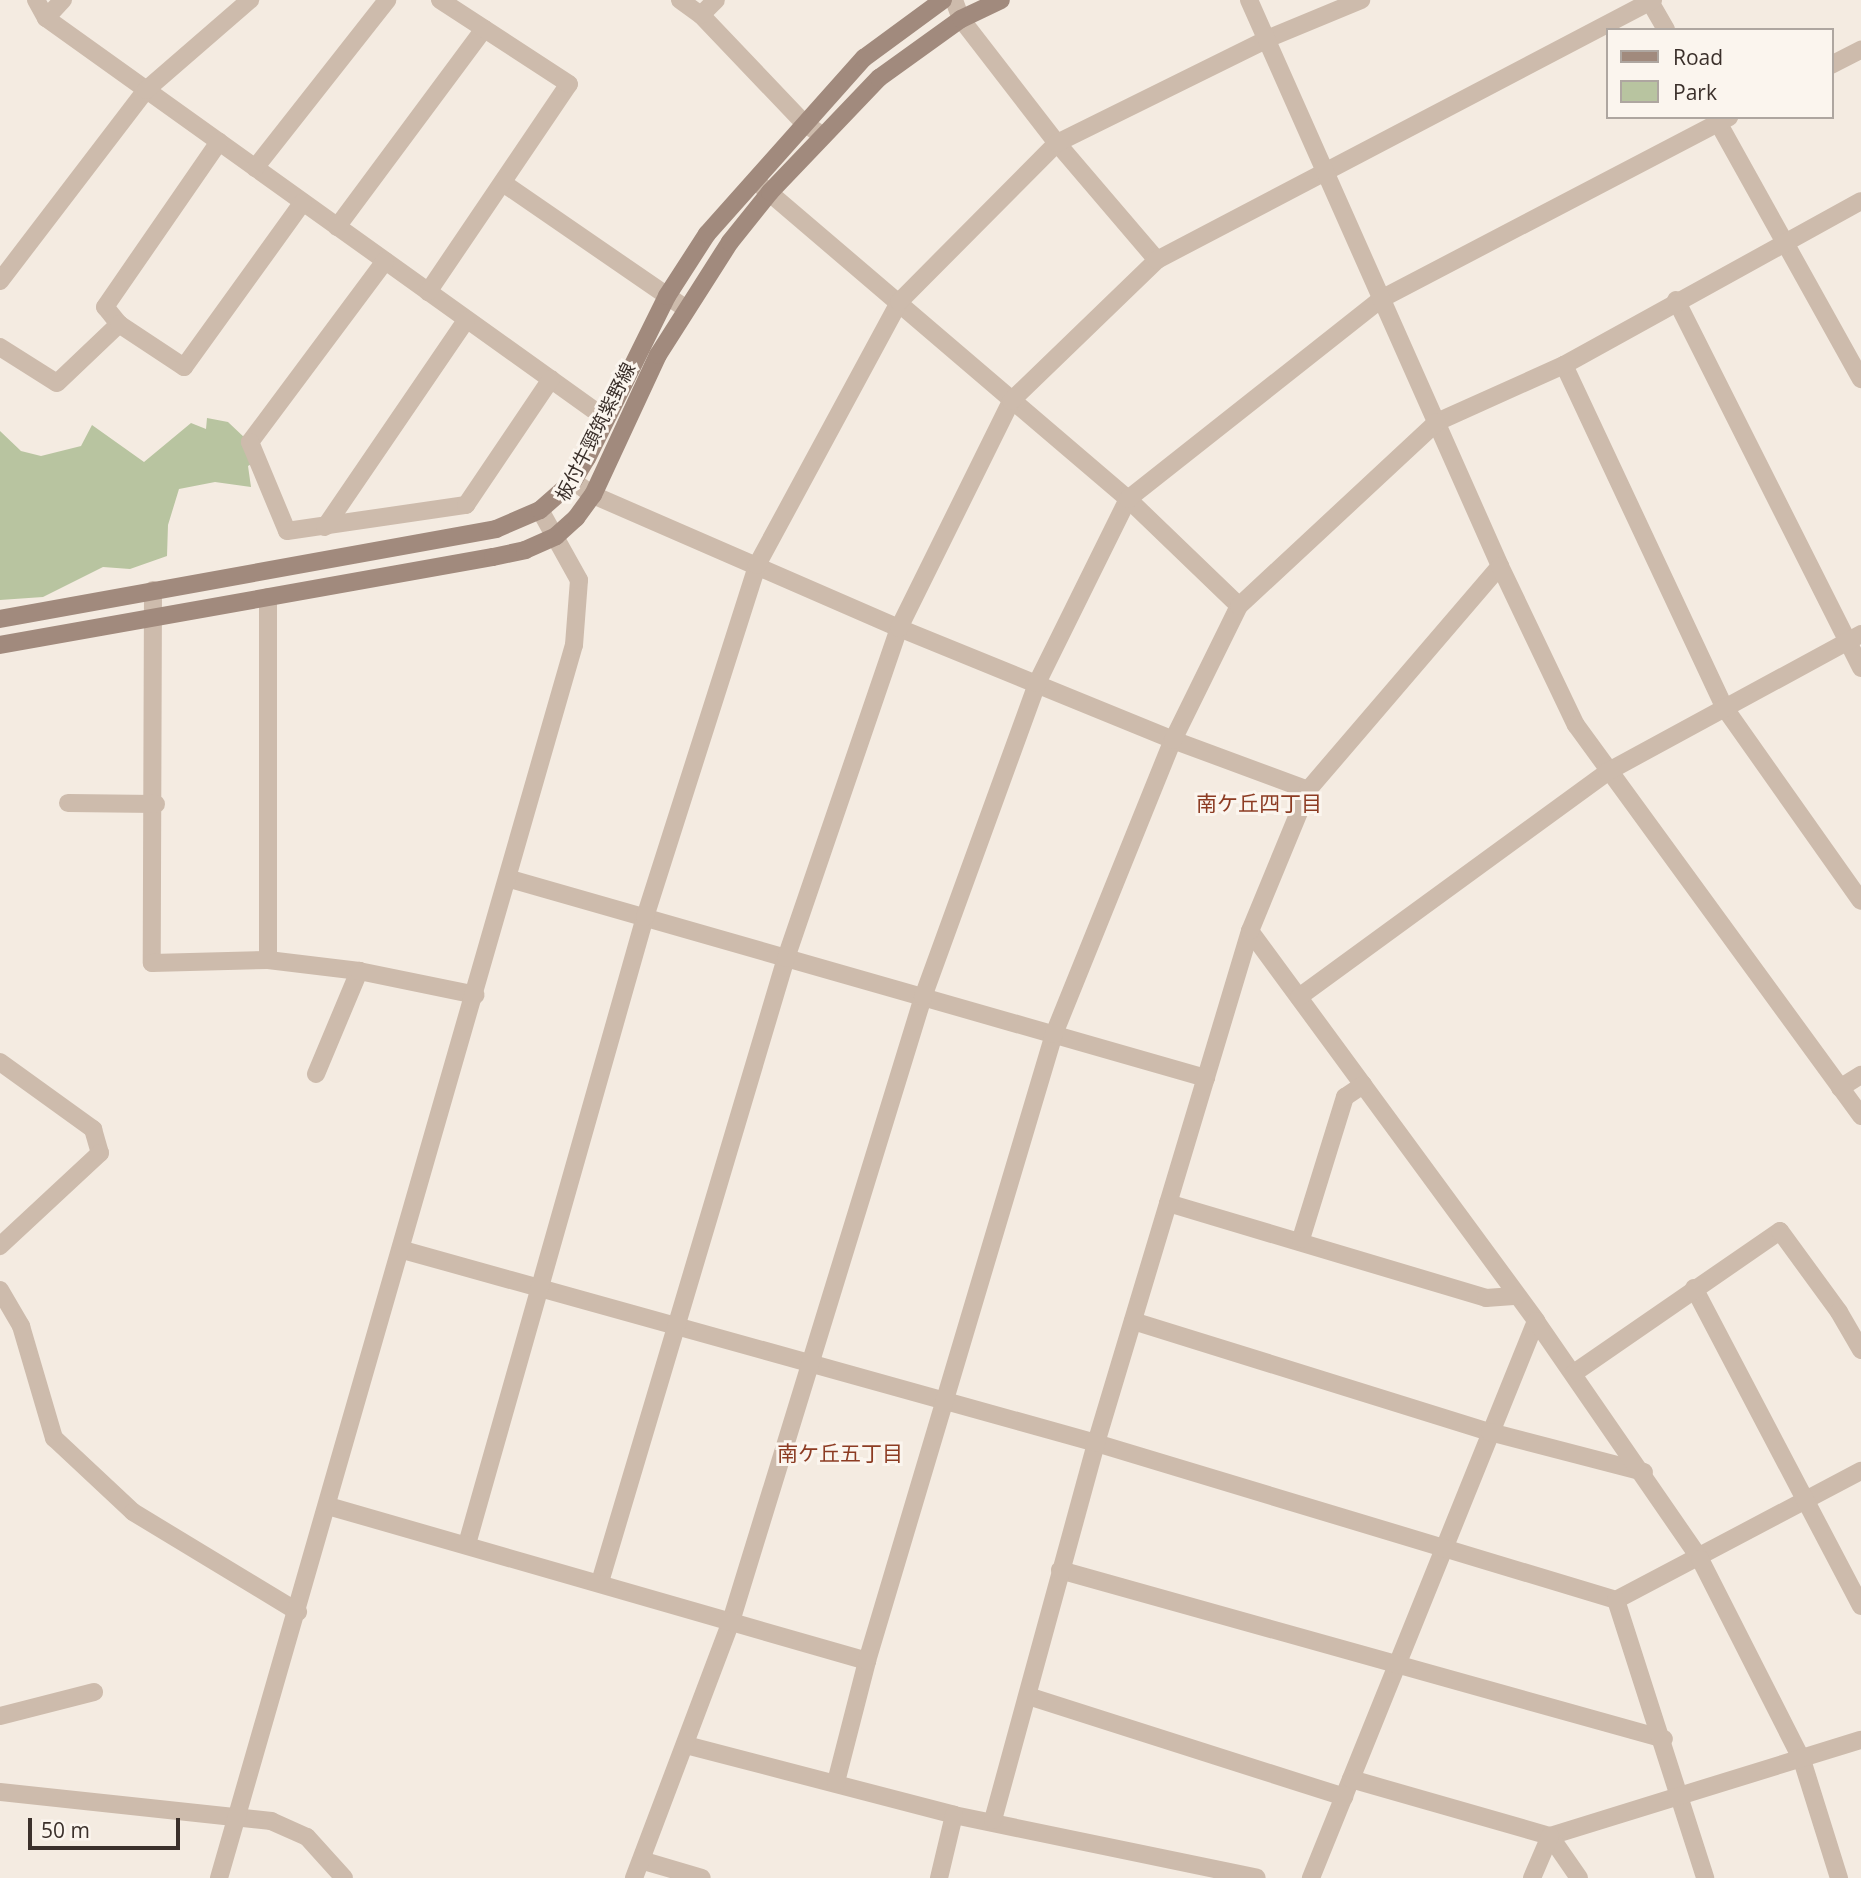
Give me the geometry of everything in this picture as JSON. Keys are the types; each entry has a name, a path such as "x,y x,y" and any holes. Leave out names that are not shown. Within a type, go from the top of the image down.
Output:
{"main road":[{"name":"板付牛頸筑紫野線","path":"0,619 496,529 540,510 573,481 667,296 707,234 752,179 864,58 943,0"},
{"name":"板付牛頸筑紫野線","path":"0,645 493,557 525,550 555,536 576,518 593,495 658,355 686,309 770,192 879,78 961,19 1001,0"}],"street":[{"path":"36,0 46,18 605,418"},
{"path":"46,18 64,0"},
{"path":"0,281 146,90 250,0"},
{"path":"255,169 387,0"},
{"path":"428,292 569,84 440,0"},
{"path":"680,0 701,15 804,123 823,136"},
{"path":"701,15 716,0"},
{"path":"954,0 961,19 1057,143 1157,260"},
{"path":"1249,0 1553,681 1607,772 1861,1116"},
{"path":"467,1544 645,917 757,565 899,302 1057,143 1267,39 1361,0"},
{"path":"600,1582 786,958 899,628 1012,401 1157,260 1324,169 1651,1 1665,28"},
{"path":"337,227 484,29"},
{"path":"1833,64 1861,50"},
{"path":"634,1878 644,1861 732,1618 923,997 1037,683 1128,499 1381,299 1721,119 1861,379"},
{"path":"219,142 105,307 119,324 184,367 303,202"},
{"path":"752,179 1128,499 1238,606"},
{"path":"503,183 686,309"},
{"path":"836,1782 867,1661 1054,1034 1173,740 1238,606 1437,422 1564,365 1676,300 1861,201"},
{"path":"385,261 250,442 286,531 466,505 551,379"},
{"path":"1676,300 1853,639 1861,668"},
{"path":"325,527 466,320"},
{"path":"0,347 57,383 119,324"},
{"path":"1564,365 1724,707 1861,901"},
{"path":"573,481 593,495 899,628 1173,740 1308,790"},
{"path":"219,1878 510,879 574,645 579,580 540,510"},
{"path":"993,1820 1096,1443 1250,931 1308,790 1500,566"},
{"path":"153,590 156,804 152,963 268,960 359,971 476,995"},
{"path":"268,597 268,960"},
{"path":"1298,997 1607,772 1853,639"},
{"path":"68,803 156,804"},
{"path":"510,879 1206,1078"},
{"path":"1250,931 1574,1373 1644,1472 1700,1559 1802,1760 1839,1878"},
{"path":"316,1074 359,971"},
{"path":"0,1062 93,1129 100,1153 0,1246"},
{"path":"1840,1088 1861,1075"},
{"path":"1301,1239 1345,1097 1363,1085"},
{"path":"1168,1203 1301,1239 1486,1298 1517,1296"},
{"path":"1574,1373 1693,1288 1780,1231 1839,1312 1861,1350"},
{"path":"403,1250 944,1404 1096,1443 1616,1600 1700,1559 1861,1471"},
{"path":"1693,1288 1861,1606"},
{"path":"0,1290 21,1326 54,1438 133,1512 298,1612"},
{"path":"1133,1321 1490,1432 1644,1472"},
{"path":"1311,1878 1536,1321"},
{"path":"328,1506 732,1618 867,1661"},
{"path":"1060,1570 1398,1662 1664,1739"},
{"path":"1616,1600 1664,1739 1679,1798 1705,1878"},
{"path":"0,1716 94,1692"},
{"path":"1028,1696 1344,1797"},
{"path":"1351,1779 1550,1836 1861,1740"},
{"path":"685,1745 836,1782 954,1815 993,1820 1257,1878"},
{"path":"0,1792 271,1821 307,1837 344,1878"},
{"path":"939,1878 954,1815"},
{"path":"1532,1878 1550,1836"},
{"path":"1550,1836 1579,1878"},
{"path":"644,1861 702,1878"}],"green space":[{"path":"207,418 228,422 264,456 248,466 251,487 215,482 179,489 168,525 167,556 130,569 103,567 43,597 0,600 0,431 21,451 41,456 81,446 92,425 144,462 191,423 206,429"}],"district":[{"name":"南ケ丘四丁目","path":"1259,803"},
{"name":"南ケ丘五丁目","path":"840,1453"}]}
